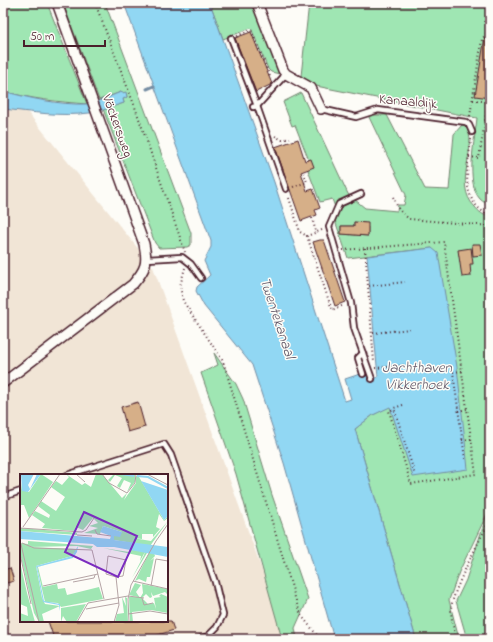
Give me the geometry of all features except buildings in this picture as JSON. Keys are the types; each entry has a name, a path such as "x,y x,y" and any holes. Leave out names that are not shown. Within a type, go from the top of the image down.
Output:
{"street":[{"name":"Vöckersweg","path":"57,3 99,115 144,244 147,259"},
{"path":"257,3 286,74"},
{"name":"Kanaaldijk","path":"286,74 311,88 321,109"},
{"path":"3,382 133,284 141,275 147,259"}],"lane":[{"path":"231,38 286,189"},
{"path":"255,106 286,74"},
{"name":"Kanaaldijk","path":"321,109 356,117 378,110 466,122"},
{"path":"466,122 470,125 472,132"},
{"path":"361,194 339,204 329,227 351,303 354,328 372,379"},
{"path":"147,259 176,256 186,259 201,278"},
{"path":"363,353 358,358 363,374"},
{"path":"70,474 164,444 171,455 215,582 223,615 217,627 208,636 199,639"},
{"path":"3,497 20,491"}],"path":[{"path":"95,3 135,107 184,244 186,259 185,270 180,286 183,301 223,361 297,604 302,615 320,639"},
{"path":"231,38 251,30 274,86"},
{"path":"466,122 471,115 482,38 490,30"},
{"path":"469,157 478,158 489,102 473,100"},
{"path":"472,132 467,183 469,195 480,209 490,216"},
{"path":"268,138 275,136 282,140 290,138"},
{"path":"286,189 308,182 304,173"},
{"path":"393,197 399,210 409,219 490,226"},
{"path":"289,198 300,232 307,236 332,310 351,303"},
{"path":"312,218 316,232"},
{"path":"307,236 329,227"},
{"path":"336,251 444,242 476,474 411,484 388,411 403,405"},
{"path":"365,248 375,368 372,379"},
{"path":"368,286 405,282"},
{"path":"373,333 410,329"},
{"path":"375,368 409,365"},
{"path":"462,371 453,372 465,459"},
{"path":"394,409 415,475"},
{"path":"458,411 467,409"},
{"path":"398,441 404,439"},
{"path":"462,440 471,439"},
{"path":"456,639 451,618 451,607 457,589 490,519"}],"shaded area":[{"path":"3,82 153,267 287,639 3,639"}],"green space":[{"path":"3,3 47,3 87,104 45,100 3,91"},
{"path":"63,3 105,3 191,233 191,245 187,247 159,248 155,243 103,109 124,103 123,99 127,97 126,93 122,94 121,92 99,100"},
{"path":"210,3 252,3 280,74 271,72 268,69 251,28 223,39"},
{"path":"309,3 490,3 490,206 480,199 475,192 473,182 472,160 477,118 316,86 301,76"},
{"path":"301,93 348,194 365,208 397,211 398,205 404,205 406,195 368,115 387,115 425,189 449,190 454,134 462,125 465,125 469,134 470,143 466,176 468,197 478,211 490,217 490,639 467,639 456,601 466,580 487,514 459,572 449,600 459,639 416,639 355,429 373,415 390,406 413,476 432,248 348,258 332,212 335,207 332,199 320,202 306,165 310,163 295,125 292,126 283,102","holes":["354,222 365,223 365,227 368,227 368,236 341,234 341,226 354,226"]},
{"path":"214,353 236,384 243,399 272,495 308,599 295,628 297,639 282,639 236,474 201,373 218,365"}],"water":[{"path":"124,3 210,3 274,182 345,401 351,399 345,379 360,374 358,369 364,367 369,382 378,377 367,256 432,248 438,253 457,367 468,469 413,477 390,407 373,415 355,429 416,639 334,639 284,463 252,365 204,306 196,291 197,287 210,275 204,261 211,247 211,241"},
{"path":"3,91 44,100 76,104 95,102 121,92 126,92 127,97 123,99 124,103 93,112 78,114 35,113 3,109"}],"waterway":[{"path":"147,89 154,86"}],"water label":[{"name":"Twentekanaal","path":"277,318"},
{"name":"Jachthaven Vikkerhoek","path":"417,376"}]}
